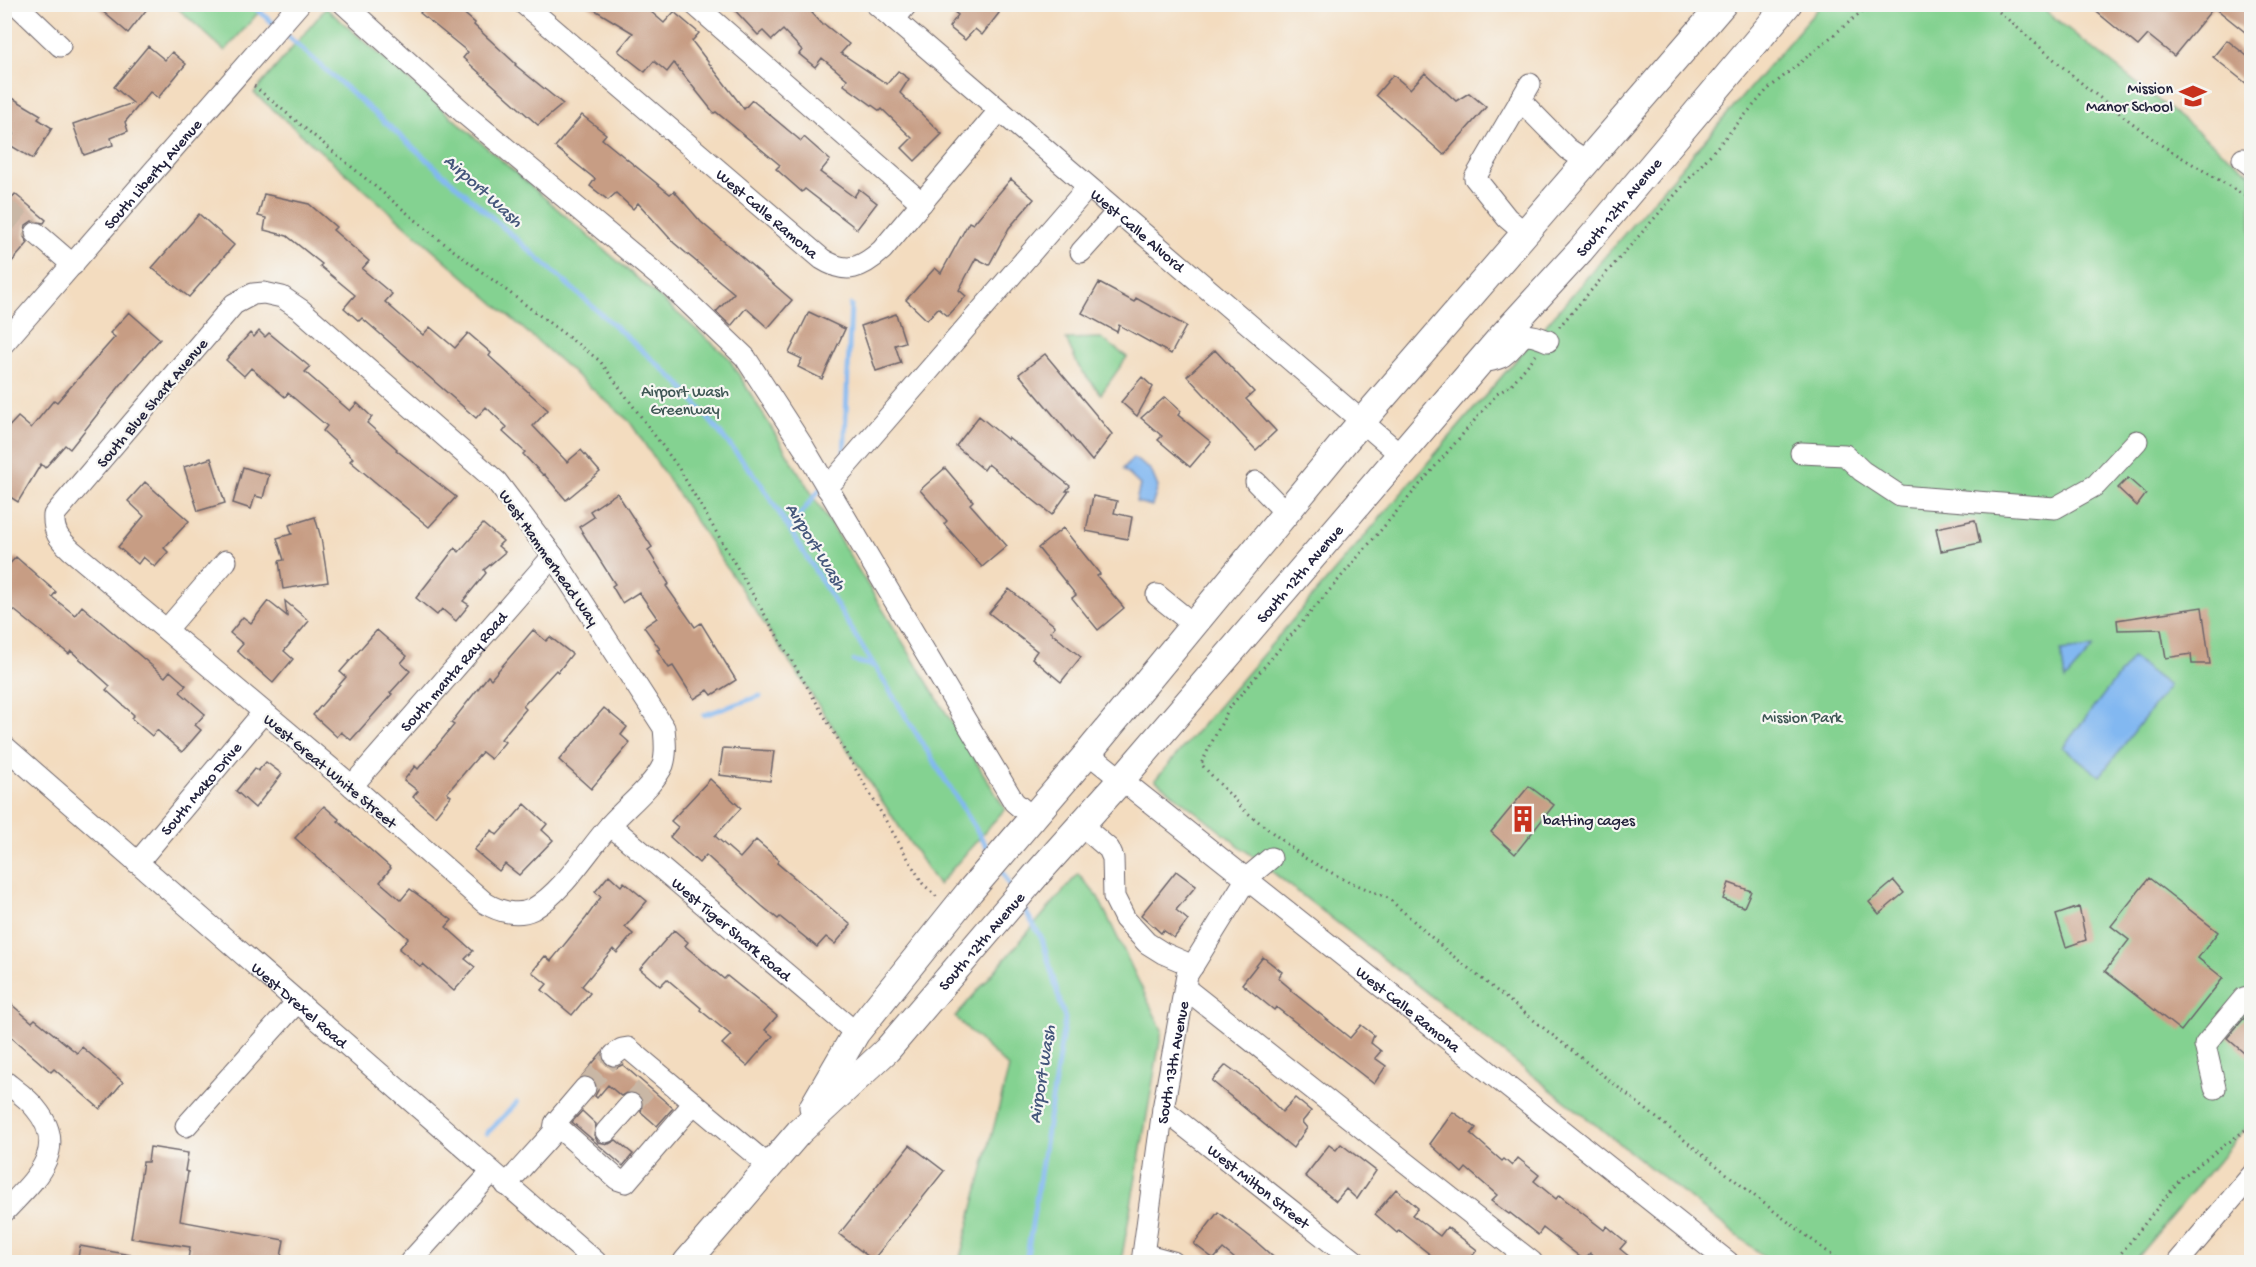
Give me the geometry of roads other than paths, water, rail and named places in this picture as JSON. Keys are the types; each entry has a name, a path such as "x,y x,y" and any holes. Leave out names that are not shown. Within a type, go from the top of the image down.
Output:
{"main road":[{"name":"South 12th Avenue","path":"800,1132 856,1033 970,891 1088,753 1362,423 1723,4"},
{"name":"South 12th Avenue","path":"687,1263 800,1132 887,1050 1479,363 1580,251 1788,4"}],"street":[{"path":"16,4 60,46"},
{"name":"South Liberty Avenue","path":"8,331 73,265 299,4"},
{"path":"344,4 466,115 672,287 745,357 804,448 922,644 1014,802 1025,826"},
{"name":"West Calle Ramona","path":"524,4 822,259 849,277 882,250 999,111"},
{"path":"694,4 922,202"},
{"name":"West Calle Alvord","path":"876,4 900,12 999,111 1401,455"},
{"path":"1526,234 1507,218 1475,178 1525,92 1568,149 1588,162"},
{"path":"826,488 1088,187"},
{"path":"1081,252 1117,212"},
{"path":"36,233 73,265"},
{"name":"South Blue Shark Avenue","path":"53,528 54,515 234,304 262,290"},
{"name":"West Hammerhead Way","path":"262,290 282,297 301,310 497,482 553,556 664,728 666,746 663,764 652,780 610,825"},
{"path":"1479,363 1502,357 1522,336 1531,334 1548,340"},
{"path":"1801,453 1845,455 1862,471 1900,496 2055,508 2096,485 2137,441"},
{"path":"1256,482 1286,513"},
{"name":"West Great White Street","path":"53,528 58,538 71,550 352,786 485,903 512,918 531,910 553,894 610,825"},
{"name":"South manta Ray Road","path":"352,786 553,556"},
{"path":"167,629 226,561"},
{"path":"1157,595 1194,626"},
{"name":"South Mako Drive","path":"138,863 263,713"},
{"name":"West Drexel Road","path":"4,746 596,1263"},
{"name":"West Calle Ramona","path":"1088,753 1728,1263"},
{"name":"West Tiger Shark Road","path":"610,825 856,1033"},
{"path":"1080,825 1109,849 1113,858 1114,897 1125,919 1147,943 1193,966"},
{"path":"1246,878 1271,858"},
{"name":"South 13th Avenue","path":"1143,1258 1163,1108 1187,975 1246,878"},
{"path":"1118,905 1160,939 1163,953"},
{"path":"1185,988 1532,1263"},
{"path":"2215,1088 2205,1045 2244,998 2252,996"},
{"path":"186,1126 297,1002"},
{"path":"614,1055 628,1048 653,1080 694,1103 770,1167"},
{"path":"4,1081 34,1107 44,1119 54,1138 43,1167 4,1212"},
{"path":"410,1263 499,1178 554,1133 555,1124 585,1088"},
{"path":"555,1124 597,1143 617,1179 626,1182 694,1103"},
{"path":"597,1143 632,1104"},
{"name":"West Milton Street","path":"1163,1108 1356,1263"},
{"path":"2190,1258 2252,1175"},
{"path":"1143,1258 1173,1263"}],"water":[{"path":"1133,458 1151,470 1158,487 1152,506 1136,502 1140,485 1123,469"},
{"path":"2093,648 2065,680 2061,651"},
{"path":"2132,658 2169,686 2100,776 2063,747"}],"waterway":[{"name":"Airport Wash","path":"251,4 275,25"},
{"name":"Airport Wash","path":"282,31 680,384 760,482 992,855"},
{"path":"844,457 851,305"},
{"path":"789,529 821,488"},
{"path":"854,661 874,666"},
{"path":"704,715 760,696"},
{"name":"Airport Wash","path":"1000,868 1013,891"},
{"name":"Airport Wash","path":"1021,904 1042,939 1065,1019 1026,1262"},
{"path":"487,1133 517,1103"}],"tunnel":[{"path":"4,208 36,233"},
{"path":"585,1088 614,1055"},
{"path":"631,1104 648,1086"}],"place":[{"name":"Mission Manor School","path":"2193,96"},
{"name":"batting cages","path":"1523,819"}],"park label":[{"name":"Airport Wash Greenway","path":"685,399"},
{"name":"Mission Park","path":"1802,716"}]}
